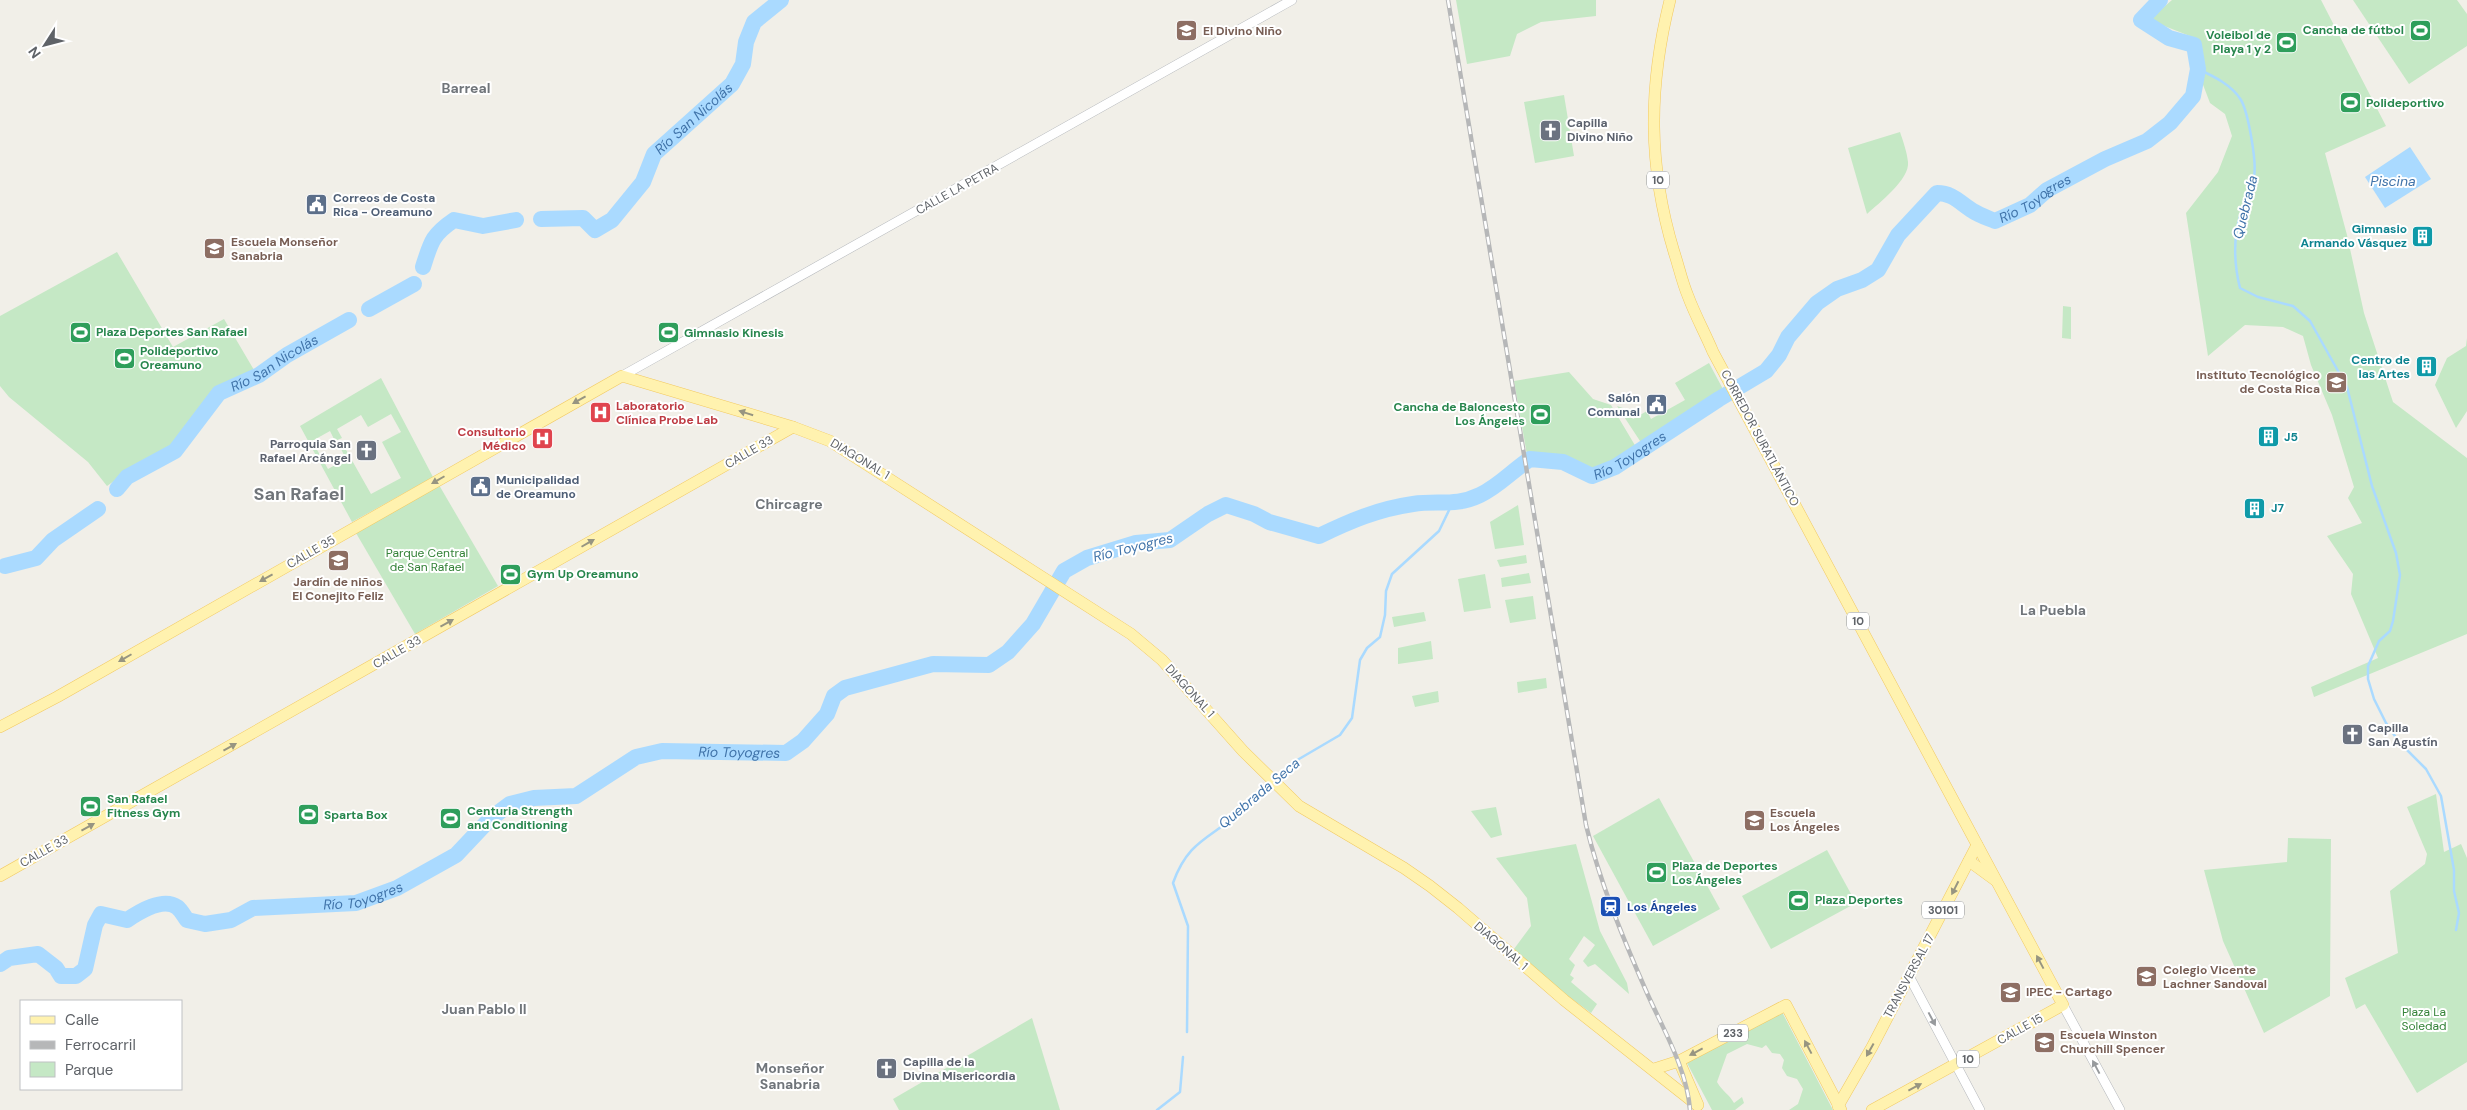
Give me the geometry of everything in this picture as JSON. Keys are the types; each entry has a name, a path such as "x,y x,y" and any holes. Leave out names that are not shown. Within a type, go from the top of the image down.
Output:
{"main road":[{"name":"CORREDOR SURATLÁNTICO","path":"1670,0 1656,67 1652,111 1654,153 1662,207 1687,295 1713,352 1739,397 1977,845"},
{"name":"DIAGONAL 1","path":"622,376 793,427 830,441 925,500 1048,582 1131,634 1156,655 1282,790 1316,817 1396,863 1430,886 1564,1000 1654,1069 1699,1107"},
{"name":"CALLE 35","path":"0,727 57,697 622,376"},
{"name":"CALLE 33","path":"0,876 793,427"},
{"name":"TRANSVERSAL 17","path":"1840,1108 1977,845"},
{"name":"10","path":"1977,845 2063,1005"},
{"path":"1969,861 1997,881"},
{"name":"233","path":"1654,1069 1679,1061 1786,1005 1840,1108"},
{"name":"CALLE 15","path":"1872,1110 1957,1065 2063,1005"},
{"path":"1679,1061 1699,1107"}],"street":[{"name":"CALLE LA PETRA","path":"622,376 1292,0"},
{"path":"1909,976 1980,1110"},
{"path":"2063,1005 2120,1110"}],"green space":[{"path":"1456,0 1596,0 1596,16 1541,22 1517,34 1510,56 1467,64"},
{"path":"2172,0 2321,0 2386,126 2325,153 2347,235 2364,313 2393,402 2467,458 2467,634 2314,697 2311,687 2378,658 2351,594 2353,574 2327,536 2362,523 2348,498 2354,487 2332,415 2311,365 2303,336 2283,327 2245,325 2208,356 2186,213 2218,172 2232,136 2225,114 2210,103 2202,82 2201,49 2195,38 2149,20"},
{"name":"Cancha de fútbol","path":"2353,0 2457,0 2467,14 2467,46 2409,84"},
{"path":"1564,95 1574,156 1535,163 1524,102"},
{"path":"1900,132 1907,154 1907,169 1893,190 1867,214 1848,148"},
{"name":"Polideportivo Oreamuno","path":"117,252 173,347 224,319 254,370 210,393 196,421 172,445 135,466 107,486 88,462 9,397 0,386 0,316"},
{"path":"2063,306 2071,307 2071,339 2062,338"},
{"path":"2467,338 2467,411 2456,428 2435,385 2447,358 2466,346"},
{"path":"1709,363 1724,391 1670,423 1642,444 1617,406 1626,409 1633,419 1647,411 1651,419 1685,400 1675,383"},
{"path":"1569,372 1593,399 1611,405 1636,447 1611,462 1592,470 1565,457 1527,455 1514,381"},
{"path":"381,378 433,477 352,522 300,426","holes":["391,414 401,432 382,442 401,478 371,494 341,441 338,443 346,459 328,469 312,441 330,431 335,441 342,438 337,429 361,415 368,427"]},
{"name":"Parque Central de San Rafael","path":"439,485 498,586 415,634 356,533"},
{"path":"1518,505 1524,545 1495,549 1490,522"},
{"path":"1526,555 1527,563 1500,567 1497,560"},
{"path":"1529,573 1531,583 1502,587 1501,578"},
{"path":"1485,574 1491,608 1464,612 1458,579"},
{"path":"1533,596 1536,619 1510,623 1505,600"},
{"path":"1424,612 1426,621 1394,627 1392,617"},
{"path":"1431,641 1433,659 1398,664 1398,648"},
{"path":"1546,678 1547,688 1518,693 1517,682"},
{"path":"1438,691 1439,702 1415,707 1412,696"},
{"name":"Plaza La Soledad","path":"2436,794 2444,852 2461,844 2467,858 2467,1062 2417,1093 2365,1004 2356,1009 2345,978 2398,953 2390,891 2425,864 2427,854 2407,807"},
{"name":"Plaza de Deportes Los Ángeles","path":"1659,798 1720,909 1653,946 1593,836"},
{"path":"1496,807 1502,835 1491,838 1471,811"},
{"path":"2288,838 2331,839 2330,996 2264,1033 2223,941 2204,870 2287,862"},
{"path":"1576,844 1600,931 1627,983 1629,994 1595,964 1588,967 1583,961 1595,945 1584,936 1569,959 1575,965 1570,975 1574,978 1571,982 1597,1004 1591,1013 1549,982 1514,949 1531,926 1527,898 1496,858"},
{"name":"Plaza Deportes","path":"1827,850 1856,903 1771,949 1742,896"},
{"path":"1782,1012 1833,1110 1789,1110 1798,1104 1803,1089 1797,1079 1787,1076 1782,1068 1784,1060 1780,1054 1772,1053 1766,1045 1762,1048 1747,1044 1727,1054 1717,1082 1734,1103 1742,1097 1744,1103 1735,1110 1712,1110 1687,1063"},
{"path":"1032,1018 1060,1110 899,1110 893,1099"}],"water":[{"name":"Piscina","path":"2410,147 2431,179 2385,208 2365,177"}],"waterway":[{"name":"Río San Nicolás","path":"541,219 583,218 595,230 612,220 643,182 654,154 732,84 743,64 746,42 754,22 781,0"},
{"name":"Río Toyogres","path":"0,964 9,958 38,954 56,968 61,976 76,976 85,969 95,925 101,914 127,920 151,907 171,904 177,907 187,920 205,924 231,920 253,908 356,903 397,888 456,855 490,819 510,804 534,798 576,796 636,757 662,751 786,753 803,741 827,714 834,696 845,688 933,664 989,665 1008,652 1033,624 1064,571 1087,558 1136,543 1170,540 1208,514 1226,505 1254,514 1269,522 1319,536 1353,521 1388,509 1413,504 1454,502 1471,499 1493,487 1530,459 1563,462 1592,476 1615,467 1719,399 1766,371 1779,355 1788,337 1817,303 1837,289 1862,280 1878,270 1898,235 1937,193 1948,195 1975,212 1995,221 2030,205 2047,190 2105,159 2147,141 2170,123 2193,96 2198,69 2194,45 2169,38 2141,20 2160,0"},
{"name":"Quebrada","path":"2198,69 2222,81 2241,100 2251,137 2255,169 2254,176 2240,216 2235,243 2236,270 2240,288 2258,297 2293,306 2310,321 2347,387 2372,486 2396,553 2400,575 2390,631 2379,641 2368,666 2368,679 2374,699 2386,723 2399,742 2426,769 2441,796 2454,870 2454,891 2459,913 2456,930"},
{"name":"Río San Nicolás","path":"423,267 433,240 441,230 454,220 483,226 516,220"},
{"name":"Río San Nicolás","path":"369,309 414,284"},
{"name":"Río San Nicolás","path":"117,489 127,477 175,451 219,393 259,375 287,355 349,320"},
{"name":"Quebrada Seca","path":"1276,778 1299,759 1340,735 1352,718 1360,660 1367,648 1380,637 1385,615 1386,591 1392,574 1439,531 1452,504"},
{"name":"Río San Nicolás","path":"5,566 36,558 53,540 98,509"},
{"name":"Quebrada Seca","path":"1187,1032 1188,926 1173,883 1185,858 1193,849 1239,813 1269,783"},
{"name":"Quebrada Seca","path":"1157,1110 1180,1092 1183,1057"}],"railway":[{"path":"1448,0 1586,825 1598,868 1621,931 1679,1064 1688,1095 1690,1110"}],"place":[{"name":"Cancha de fútbol","path":"2420,30"},
{"name":"El Divino Niño","path":"1187,31"},
{"name":"Voleibol de Playa 1 y 2","path":"2287,42"},
{"name":"Polideportivo","path":"2350,103"},
{"name":"Capilla Divino Niño","path":"1551,130"},
{"name":"Correos de Costa Rica - Oreamuno","path":"317,205"},
{"name":"Gimnasio Armando Vásquez","path":"2423,236"},
{"name":"Escuela Monseñor Sanabria","path":"215,249"},
{"name":"Plaza Deportes San Rafael","path":"80,332"},
{"name":"Gimnasio Kinesis","path":"668,333"},
{"name":"Polideportivo Oreamuno","path":"124,358"},
{"name":"Centro de las Artes","path":"2426,367"},
{"name":"Instituto Tecnológico de Costa Rica","path":"2336,382"},
{"name":"Salón Comunal","path":"1656,405"},
{"name":"Laboratorio Clínica Probe Lab","path":"600,413"},
{"name":"Cancha de Baloncesto Los Ángeles","path":"1541,414"},
{"name":"J5","path":"2268,437"},
{"name":"Consultorio Médico","path":"542,439"},
{"name":"Parroquia San Rafael Arcángel","path":"367,451"},
{"name":"Municipalidad de Oreamuno","path":"480,487"},
{"name":"J7","path":"2255,508"},
{"name":"Jardín de niños El Conejito Feliz","path":"338,561"},
{"name":"Gym Up Oreamuno","path":"511,574"},
{"name":"Capilla San Agustín","path":"2352,735"},
{"name":"San Rafael Fitness Gym","path":"91,806"},
{"name":"Sparta Box","path":"308,815"},
{"name":"Centuria Strength and Conditioning","path":"451,818"},
{"name":"Escuela Los Ángeles","path":"1754,820"},
{"name":"Plaza de Deportes Los Ángeles","path":"1656,873"},
{"name":"Plaza Deportes","path":"1799,900"},
{"name":"Los Ángeles","path":"1611,907"},
{"name":"Colegio Vicente Lachner Sandoval","path":"2147,977"},
{"name":"IPEC - Cartago","path":"2010,992"},
{"name":"Escuela Winston Churchill Spencer","path":"2044,1042"},
{"name":"Capilla de la Divina Misericordia","path":"887,1069"}],"district":[{"name":"Barreal","path":"466,88"},
{"name":"San Rafael","path":"299,494"},
{"name":"Chircagre","path":"789,504"},
{"name":"La Puebla","path":"2053,610"},
{"name":"Juan Pablo II","path":"484,1009"},
{"name":"Monseñor Sanabria","path":"790,1076"}]}
